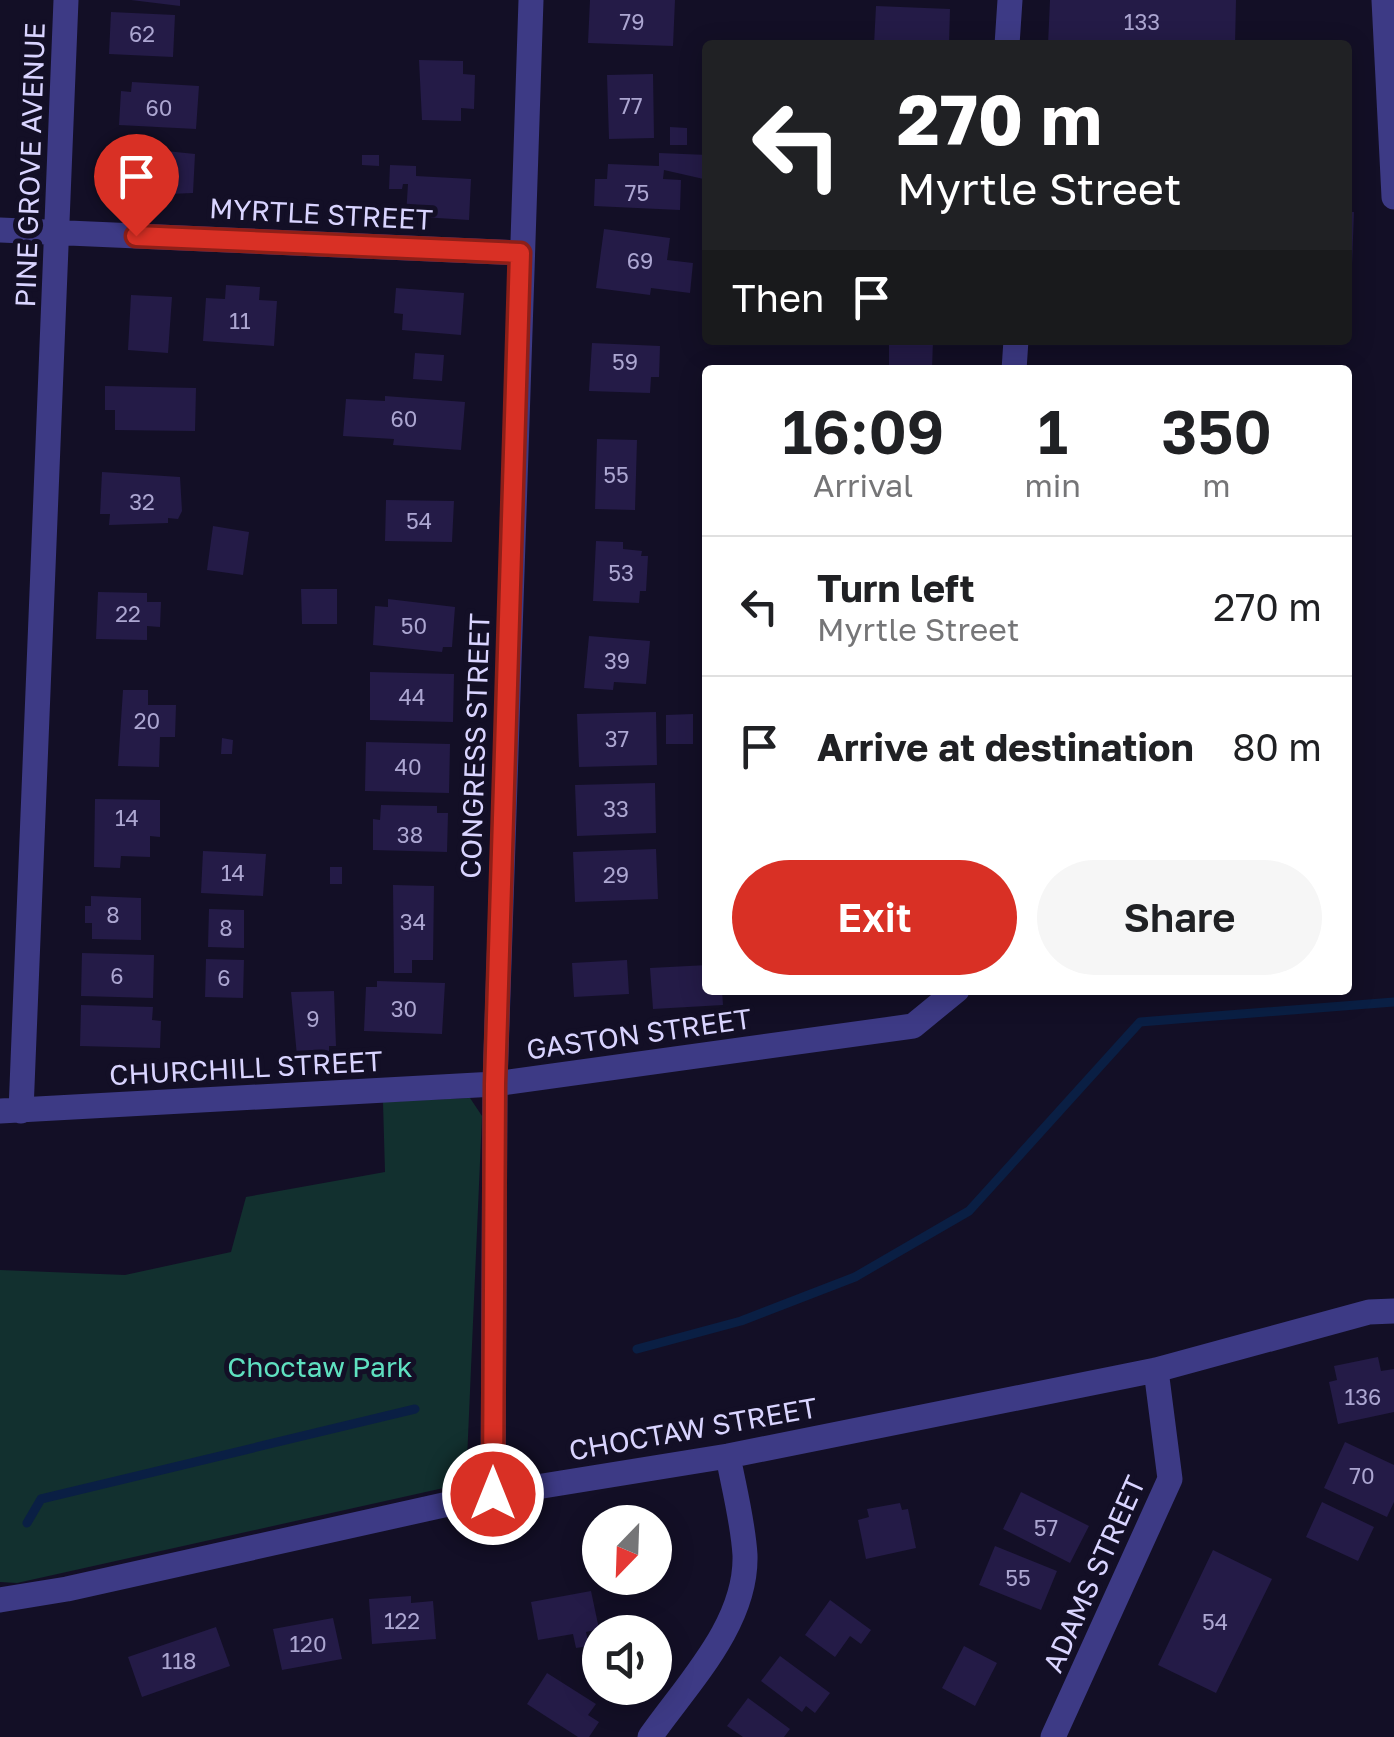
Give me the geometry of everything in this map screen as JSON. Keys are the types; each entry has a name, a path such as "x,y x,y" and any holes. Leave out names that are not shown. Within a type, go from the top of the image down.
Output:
{"street":[{"name":"PINE GROVE AVENUE","path":"10,1111 59,233 66,0"},
{"name":"CONGRESS STREET","path":"493,1494 495,1084 531,0"},
{"path":"1008,40 1010,0"},
{"path":"1384,0 1394,197"},
{"name":"MYRTLE STREET","path":"0,230 520,253"},
{"name":"GASTON STREET","path":"495,1084 914,1026 950,995"},
{"name":"CHURCHILL STREET","path":"10,1111 495,1084"},
{"name":"CHOCTAW STREET","path":"0,1600 66,1589 493,1494 728,1456 1156,1370 1370,1312 1394,1311"},
{"name":"ADAMS STREET","path":"1053,1737 1170,1478 1156,1370"},
{"path":"650,1737 723,1634 736,1608 745,1556 728,1456"}],"green space":[{"name":"Choctaw Park","path":"470,1098 482,1116 466,1483 17,1583 0,1582 0,1270 125,1275 231,1252 246,1197 385,1172 383,1102"}],"building":[{"path":"131,0 180,0 180,6"},
{"path":"590,0 675,0 673,46 588,43"},
{"path":"1050,0 1236,0 1235,40 1048,40"},
{"path":"876,6 950,9 949,40 874,40"},
{"path":"111,12 175,15 173,57 109,54"},
{"path":"419,60 463,61 463,74 475,75 474,109 461,108 461,121 422,120"},
{"path":"653,74 654,138 609,139 607,75"},
{"path":"132,82 199,86 196,129 119,125 121,91 131,92"},
{"path":"670,127 687,128 687,145 670,145"},
{"path":"118,146 195,154 193,193 146,195 145,205 116,203"},
{"path":"659,153 702,155 702,179 664,170 663,179 681,180 680,210 594,206 595,179 607,179 608,164 659,166"},
{"path":"362,155 379,155 379,166 362,165"},
{"path":"390,165 416,166 416,176 471,179 469,220 406,216 408,184 403,184 402,189 389,189"},
{"path":"604,229 670,238 667,260 693,263 690,293 651,288 650,295 596,288"},
{"path":"226,285 260,287 259,300 277,301 274,346 203,341 206,298 225,299"},
{"path":"396,288 464,293 461,335 402,330 403,314 394,313"},
{"path":"131,295 172,297 168,353 128,350"},
{"path":"592,343 660,346 659,377 651,377 650,393 589,391"},
{"path":"889,345 933,345 932,365 889,365"},
{"path":"415,353 444,355 442,381 413,379"},
{"path":"105,386 196,388 195,431 115,430 115,410 105,410"},
{"path":"385,396 465,402 461,450 393,445 394,439 343,436 346,399 385,401"},
{"path":"597,439 637,440 635,510 595,509"},
{"path":"102,472 180,477 182,511 178,519 168,518 168,523 109,525 110,514 100,514"},
{"path":"386,500 454,501 452,542 385,541"},
{"path":"213,526 249,532 243,575 207,570"},
{"path":"596,541 623,542 623,549 642,551 641,556 648,556 646,591 640,591 639,603 593,601"},
{"path":"301,589 337,589 337,624 302,624"},
{"path":"98,592 147,593 147,602 161,602 160,627 147,626 147,640 96,639"},
{"path":"388,599 455,607 452,647 443,647 442,652 373,645 375,606 388,607"},
{"path":"589,636 650,641 646,684 614,682 613,690 584,688"},
{"path":"370,672 454,674 453,722 370,720"},
{"path":"123,690 148,690 148,705 176,705 175,737 160,737 159,767 118,766"},
{"path":"656,712 657,765 579,767 577,714"},
{"path":"693,714 693,744 666,744 666,715"},
{"path":"222,738 233,740 232,754 221,754"},
{"path":"366,742 450,744 449,793 365,791"},
{"path":"655,783 656,833 577,836 575,785"},
{"path":"95,799 160,800 160,837 150,836 150,857 121,856 120,868 94,867"},
{"path":"381,805 437,806 437,813 448,813 447,852 373,850 373,819 380,820"},
{"path":"656,849 658,899 575,902 573,852"},
{"path":"203,851 266,854 263,896 201,893"},
{"path":"330,867 342,867 342,884 330,884"},
{"path":"393,885 434,886 433,960 412,960 412,973 394,973"},
{"path":"91,896 141,898 141,940 92,939 92,923 85,923 85,906 91,906"},
{"path":"209,909 244,910 244,948 208,947"},
{"path":"82,953 154,955 153,998 81,996"},
{"path":"206,959 244,960 243,998 205,997"},
{"path":"627,960 629,994 574,997 572,963"},
{"path":"702,965 702,995 722,995 723,1005 653,1009 650,968"},
{"path":"377,981 445,983 442,1034 364,1031 366,987 377,987"},
{"path":"334,991 336,1046 329,1046 329,1055 297,1056 291,992"},
{"path":"81,1005 153,1007 152,1020 161,1021 160,1048 80,1046"},
{"path":"1378,1357 1381,1371 1394,1369 1394,1412 1338,1424 1329,1382 1337,1380 1334,1366"},
{"path":"1345,1442 1394,1465 1394,1502 1387,1517 1324,1488"},
{"path":"1021,1492 1089,1526 1070,1563 1003,1529"},
{"path":"1322,1502 1374,1527 1358,1561 1306,1537"},
{"path":"900,1503 902,1510 908,1509 916,1548 866,1559 858,1520 869,1517 867,1509"},
{"path":"995,1546 1057,1571 1041,1610 979,1585"},
{"path":"1213,1550 1272,1579 1216,1693 1158,1665"},
{"path":"582,1593 592,1595 596,1615 582,1615 582,1647 576,1648 573,1634 538,1640 531,1602"},
{"path":"411,1596 411,1603 433,1601 436,1639 372,1644 369,1599"},
{"path":"830,1600 871,1630 861,1644 850,1636 835,1657 805,1635"},
{"path":"333,1618 342,1659 282,1670 273,1629"},
{"path":"216,1627 230,1666 142,1697 128,1657"},
{"path":"964,1646 997,1663 975,1706 942,1688"},
{"path":"780,1656 830,1693 815,1713 806,1706 802,1712 761,1681"},
{"path":"547,1673 582,1695 582,1705 595,1705 588,1715 599,1722 589,1737 578,1737 527,1704"},
{"path":"748,1698 790,1729 784,1737 743,1737 727,1726"}],"waterway":[{"path":"637,1349 741,1321 855,1277 969,1211 1140,1022 1394,1002"},
{"path":"27,1523 41,1499 415,1409"}],"route":[{"path":"136,236 520,253 495,1084 493,1494"}]}
